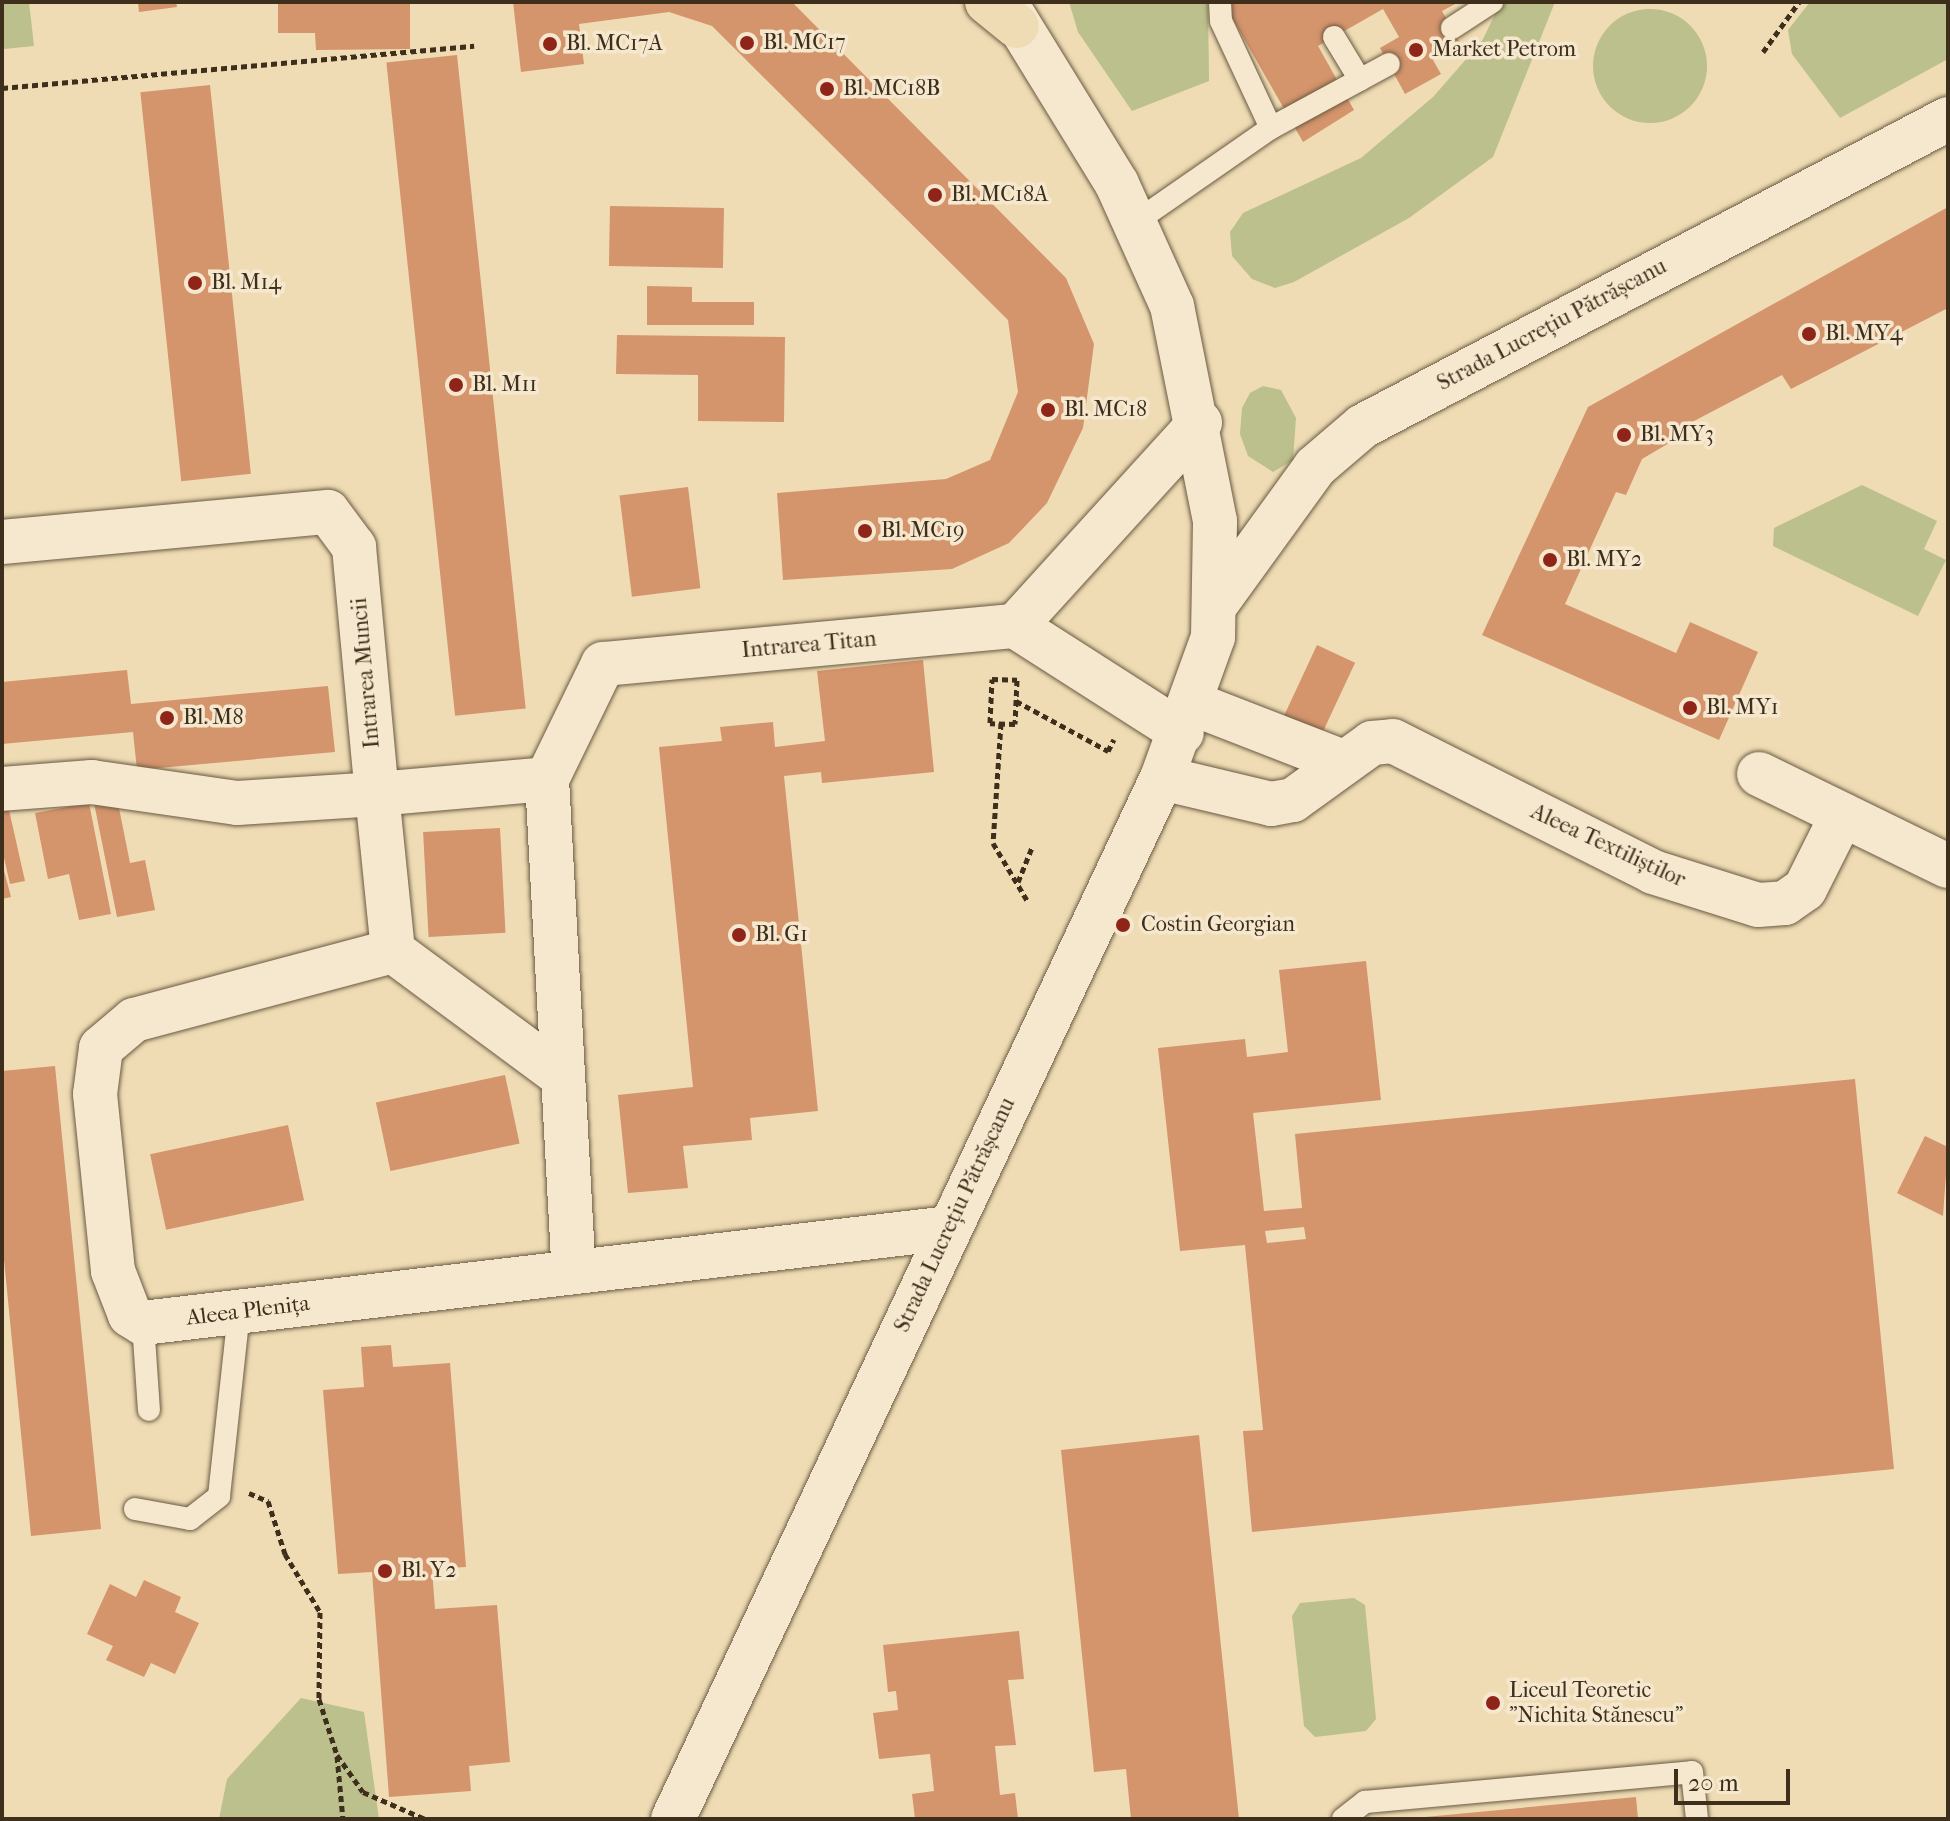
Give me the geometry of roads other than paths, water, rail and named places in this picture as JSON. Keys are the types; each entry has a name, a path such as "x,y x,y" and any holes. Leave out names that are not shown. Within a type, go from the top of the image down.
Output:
{"street":[{"name":"Strada Lucrețiu Pătrășcanu","path":"673,1819 1162,778 1188,718 1216,604 1215,521 1200,423 1172,306 1137,221 1007,8"},
{"name":"Strada Lucrețiu Pătrășcanu","path":"1216,604 1315,467 1363,426 1948,119"},
{"path":"1200,423 1015,626 1134,703 1343,762"},
{"name":"Intrarea Muncii","path":"2,542 328,512 354,547 377,794"},
{"name":"Intrarea Titan","path":"547,779 603,664 1015,626"},
{"name":"Aleea Textiliștilor","path":"1162,778 1271,804 1293,800 1372,743 1393,741 1653,872 1758,905 1785,903 1805,889 1842,815"},
{"path":"1759,774 1948,866"},
{"path":"2,789 92,782 237,803 547,779 574,1272"},
{"path":"377,794 393,951 562,1076"},
{"path":"143,1323 130,1315 113,1271 95,1094 101,1048 134,1020 393,951"},
{"name":"Aleea Plenița","path":"143,1323 949,1228"}],"lane":[{"path":"1220,2 1221,21 1271,128"},
{"path":"1452,28 1492,2"},
{"path":"1334,37 1360,80"},
{"path":"1137,221 1271,128 1389,64"},
{"path":"135,1509 190,1519 208,1510 221,1481 239,1312"},
{"path":"143,1323 149,1410"},
{"path":"1343,1819 1365,1802 1692,1772 1697,1819"}],"place":[{"name":"Bl. MC17","path":"747,43"},
{"name":"Bl. MC17A","path":"550,44"},
{"name":"Market Petrom","path":"1416,50"},
{"name":"Bl. MC18B","path":"827,89"},
{"name":"Bl. MC18A","path":"935,195"},
{"name":"Bl. M14","path":"195,283"},
{"name":"Bl. MY4","path":"1809,334"},
{"name":"Bl. M11","path":"456,385"},
{"name":"Bl. MC18","path":"1048,410"},
{"name":"Bl. MY3","path":"1624,435"},
{"name":"Bl. MC19","path":"865,531"},
{"name":"Bl. MY2","path":"1550,560"},
{"name":"Bl. MY1","path":"1690,708"},
{"name":"Bl. M8","path":"167,718"},
{"name":"Costin Georgian","path":"1123,925"},
{"name":"Bl. G1","path":"739,935"},
{"name":"Bl. Y2","path":"385,1571"},
{"name":"Liceul Teoretic \"Nichita Stănescu\"","path":"1493,1703"}]}
